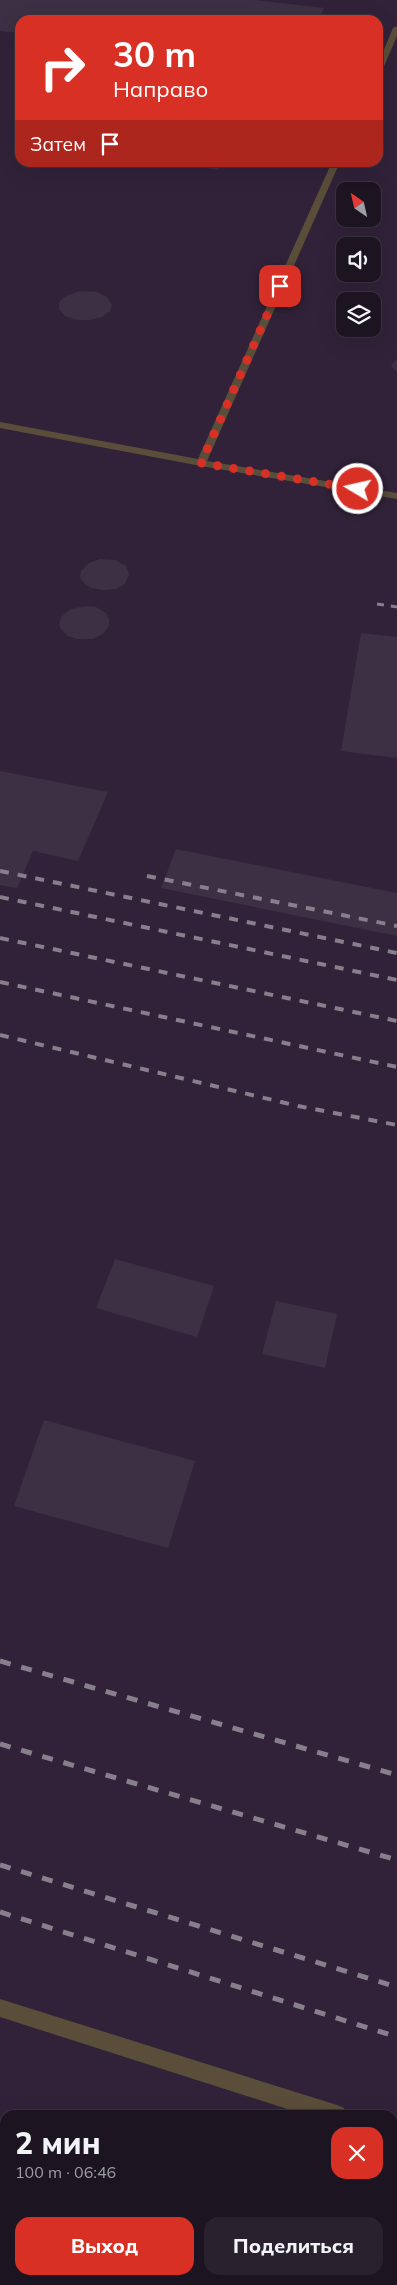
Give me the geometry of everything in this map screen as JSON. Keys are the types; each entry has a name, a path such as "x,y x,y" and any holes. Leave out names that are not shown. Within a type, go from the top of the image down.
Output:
{"lane":[{"path":"383,60 397,28"},
{"path":"201,463 334,167"},
{"path":"0,425 201,463 397,496"},
{"path":"0,2008 321,2110"}],"shaded area":[{"path":"0,0 397,0 397,2110 0,2110"}],"building":[{"path":"0,0 254,0 324,8 320,15 15,15 15,32 0,31"},
{"path":"201,167 219,167 218,170"},
{"path":"80,291 97,292 107,297 112,305 110,311 102,317 90,320 77,320 65,316 59,309 59,302 66,296"},
{"path":"397,359 397,373 391,365"},
{"path":"100,559 115,560 126,566 129,574 125,584 115,589 103,590 91,588 85,584 80,578 81,571 89,563"},
{"path":"86,606 96,607 106,613 109,619 109,626 103,634 93,639 77,639 68,636 59,625 61,617 71,609"},
{"path":"361,633 397,637 397,758 341,751"},
{"path":"0,771 108,792 78,861 33,851 17,888 0,885"},
{"path":"176,849 397,893 397,936 161,888"},
{"path":"115,1259 214,1286 197,1337 96,1308"},
{"path":"276,1301 337,1314 325,1368 262,1354"},
{"path":"44,1420 195,1461 168,1548 14,1506"}],"railway":[{"path":"377,604 397,607"},
{"path":"0,871 397,953"},
{"path":"147,876 397,926"},
{"path":"0,897 397,980"},
{"path":"0,938 397,1021"},
{"path":"0,982 397,1067"},
{"path":"0,1035 298,1106 397,1125"},
{"path":"0,1661 397,1775"},
{"path":"0,1744 397,1860"},
{"path":"0,1865 397,1987"},
{"path":"0,1912 397,2037"}],"route":[{"path":"280,286 201,463 358,489"}]}
